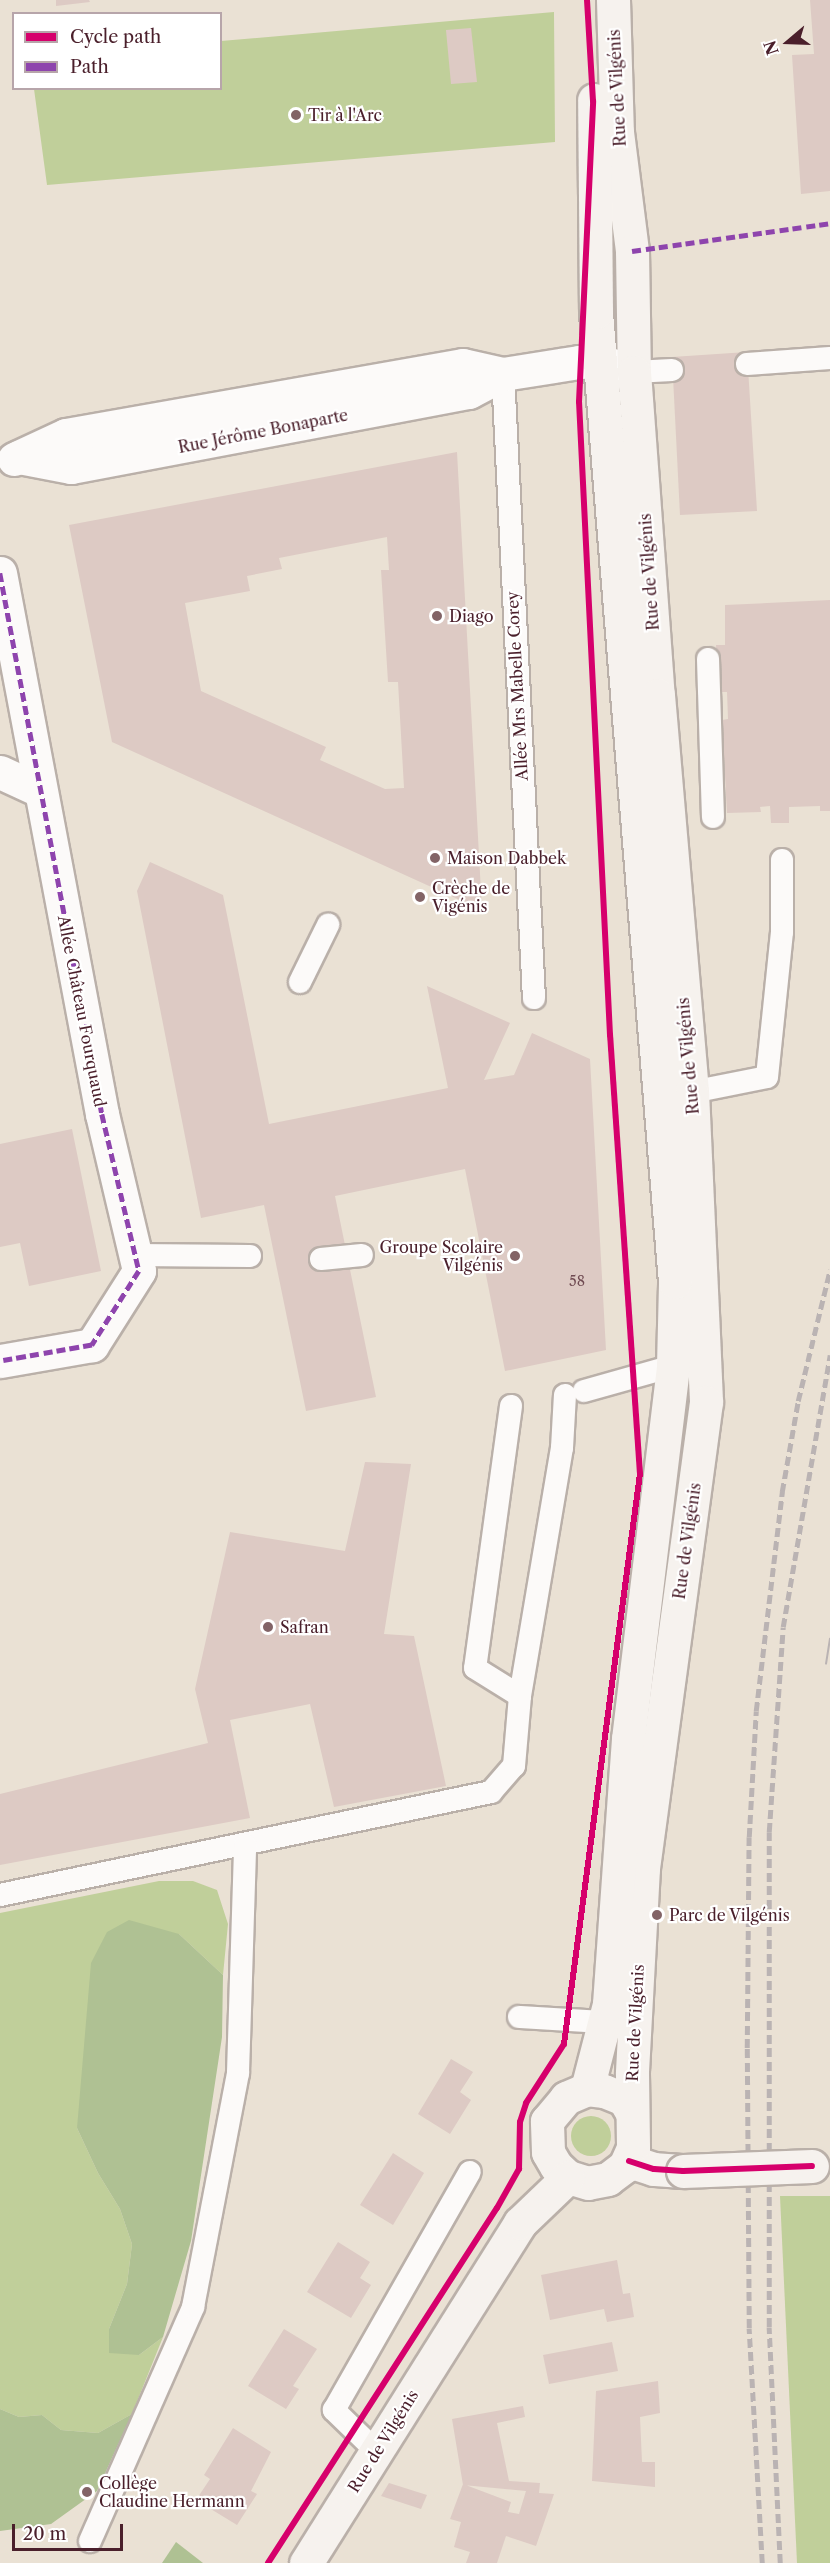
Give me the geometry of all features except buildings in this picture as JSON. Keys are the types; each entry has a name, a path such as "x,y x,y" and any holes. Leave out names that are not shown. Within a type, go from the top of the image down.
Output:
{"street":[{"name":"Rue de Vilgénis","path":"591,0 600,361 675,1282 673,1366 628,1739 604,2022 586,2089 604,2091 624,2099 631,2111"},
{"name":"Rue de Vilgénis","path":"613,0 617,132 632,251 634,372 692,1092 706,1402 643,1868 631,2111 633,2148 629,2161"},
{"name":"Rue Jérôme Bonaparte","path":"10,459 71,467 469,392 503,374 600,361 634,372"},
{"name":"Allée Château Fourquaud","path":"0,573 39,790 102,1114 139,1271 92,1345 0,1361"},
{"path":"0,772 39,790"},
{"path":"673,1366 706,1402"},
{"path":"586,2089 566,2098 547,2121 548,2151 568,2176 588,2183 608,2179 629,2161 654,2169 683,2171 821,2166"},
{"name":"Rue de Vilgénis","path":"306,2563 520,2223 568,2176"}],"lane":[{"path":"747,364 830,358"},
{"path":"634,372 672,370"},
{"name":"Allée Mrs Mabelle Corey","path":"503,374 534,998"},
{"path":"708,659 713,817"},
{"path":"692,1092 767,1077 782,932 782,860"},
{"path":"300,982 328,925"},
{"path":"135,1255 250,1256"},
{"path":"321,1259 362,1255"},
{"path":"0,1895 491,1792 514,1766 520,1696 562,1448 574,1393 673,1366"},
{"path":"511,1406 475,1668 520,1696"},
{"path":"90,2541 193,2307 238,2056 245,1845"},
{"path":"519,2017 604,2022"},
{"path":"376,2451 334,2410 470,2172"}],"green space":[{"name":"Tir à l'Arc","path":"554,12 555,142 47,185 34,90 222,90 222,41"},
{"path":"159,1881 193,1881 217,1890 228,1924 223,1975 179,1934 77,2128 98,2173 120,2209 132,2244 127,2284 109,2329 139,2355 163,2337 132,2414 98,2433 61,2430 42,2415 19,2417 0,2409 0,1913"},
{"path":"129,1920 179,1934 223,1975 222,2037 191,2241 163,2337 139,2355 109,2353 109,2329 127,2284 132,2244 120,2209 98,2173 77,2128 91,1963 107,1932"},
{"path":"591,2116 599,2117 605,2122 610,2128 610,2144 605,2150 599,2155 591,2156 583,2155 577,2150 572,2144 571,2136 572,2128 577,2122 583,2117"},
{"path":"780,2196 830,2196 830,2563 797,2563"},
{"path":"0,2409 19,2417 42,2415 61,2430 98,2433 132,2414 97,2491 51,2524 0,2531"},
{"path":"176,2542 203,2563 162,2563"}],"tram line":[{"path":"826,1664 830,1639"}],"railway":[{"path":"762,2563 749,2328 747,2048 749,1837 756,1711 782,1492 798,1401 830,1270"},
{"path":"780,2563 769,2327 769,1832 783,1627 830,1355"}],"marked path":[{"path":"632,251 830,223"},
{"path":"0,573 102,1114 139,1271 92,1345 0,1361"}],"cycle path":[{"path":"268,2563 497,2208 519,2169 520,2122 526,2103 564,2044 640,1474 610,1035 579,402 593,101 587,0"},
{"path":"629,2161 654,2169 683,2171 812,2166"}],"place":[{"name":"Tir à l'Arc","path":"296,115"},
{"name":"Diago","path":"437,616"},
{"name":"Maison Dabbek","path":"435,858"},
{"name":"Crèche de Vigénis","path":"420,897"},
{"name":"Groupe Scolaire Vilgénis","path":"515,1256"},
{"name":"Safran","path":"268,1627"},
{"name":"Parc de Vilgénis","path":"657,1915"},
{"name":"Collège Claudine Hermann","path":"87,2492"}]}
